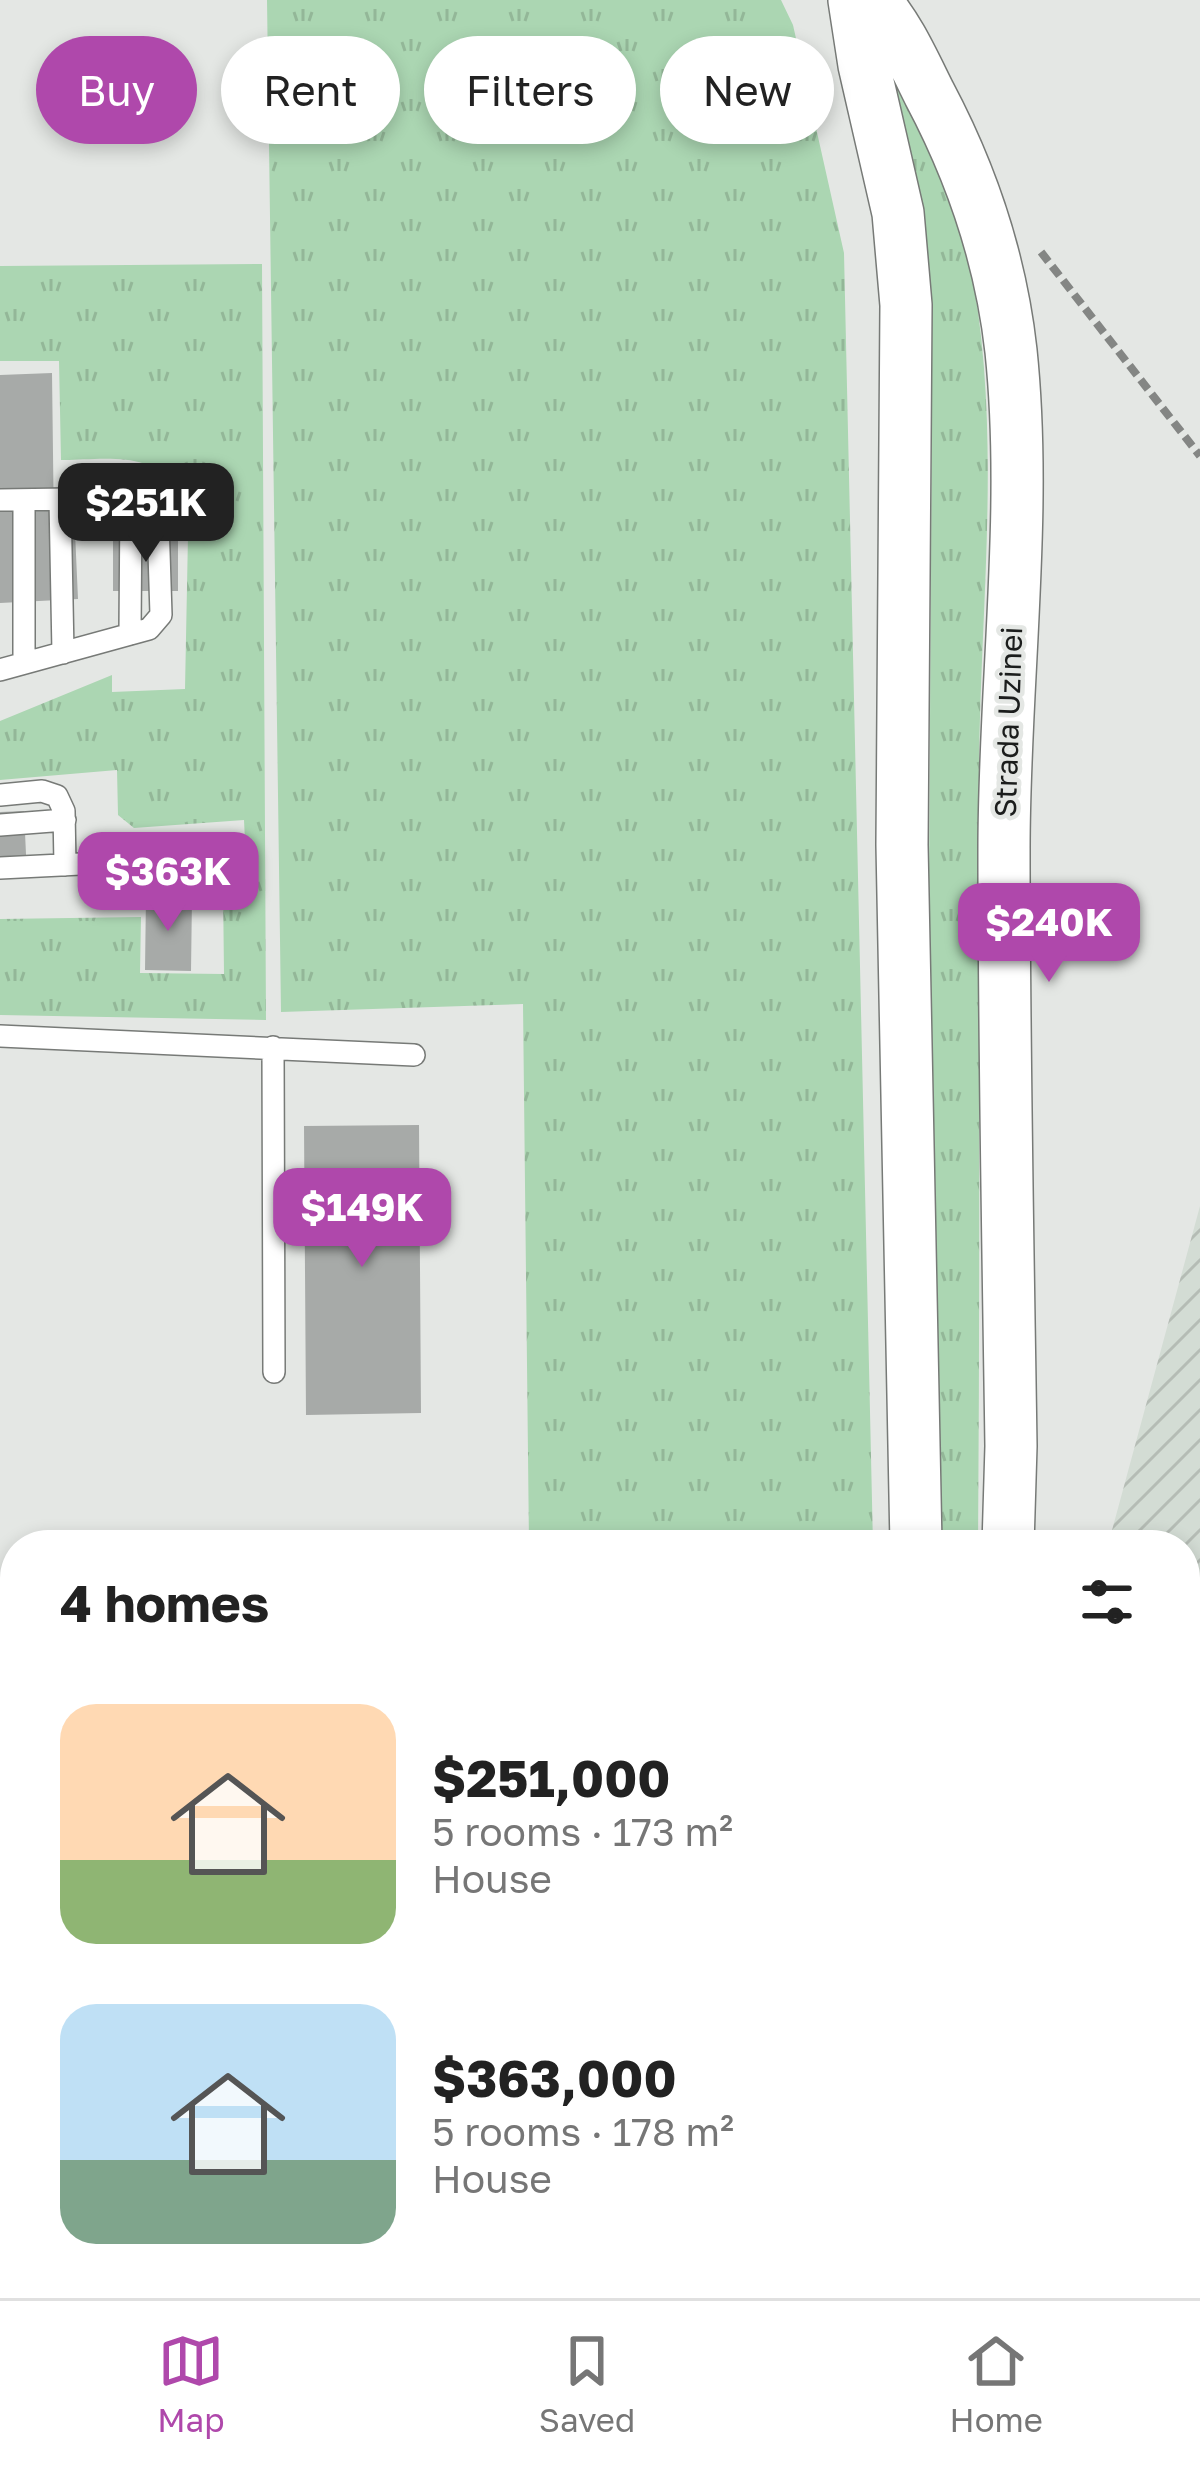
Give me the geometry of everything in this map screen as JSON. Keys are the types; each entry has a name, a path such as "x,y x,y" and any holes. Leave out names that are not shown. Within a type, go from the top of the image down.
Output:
{"street":[{"path":"854,0 898,213 906,305 902,844 916,1530"},
{"name":"Strada Uzinei","path":"874,0 907,49 950,131 985,225 1010,349 1013,623 1004,844 1008,1530"}],"lane":[{"path":"0,500 131,498 130,634 0,670"},
{"path":"60,499 62,653"},
{"path":"24,500 24,663"},
{"path":"0,795 42,791 56,796 64,820 65,865"},
{"path":"0,825 64,820"},
{"path":"0,868 202,858"},
{"path":"0,1036 414,1054"},
{"path":"273,1047 274,1372"}],"path":[{"path":"1033,242 1200,456"}],"shaded area":[{"path":"1200,1206 1200,1530 1112,1530"}],"green space":[{"path":"267,0 781,0 795,36 660,36 660,144 820,144 844,253 873,1530 529,1530 523,1004 281,1012 269,144 400,144 400,36 267,36"},
{"path":"880,42 931,148 962,230 980,325 986,391 979,793 978,1530 941,1530 929,883 929,281"},
{"path":"262,264 266,1020 0,1015 0,919 141,917 140,973 224,974 223,887 247,885 244,820 134,828 118,815 117,770 0,780 0,721 112,675 112,692 185,689 188,535 167,534 167,485 150,466 121,459 61,460 59,361 0,361 0,266"}],"building":[{"path":"52,373 54,533 75,532 78,599 0,603 0,375"},
{"path":"178,539 178,591 113,591 113,540"},
{"path":"24,811 27,876 0,878 0,812"},
{"path":"146,896 192,897 191,971 145,970"},
{"path":"419,1125 421,1413 306,1415 304,1126"}]}
